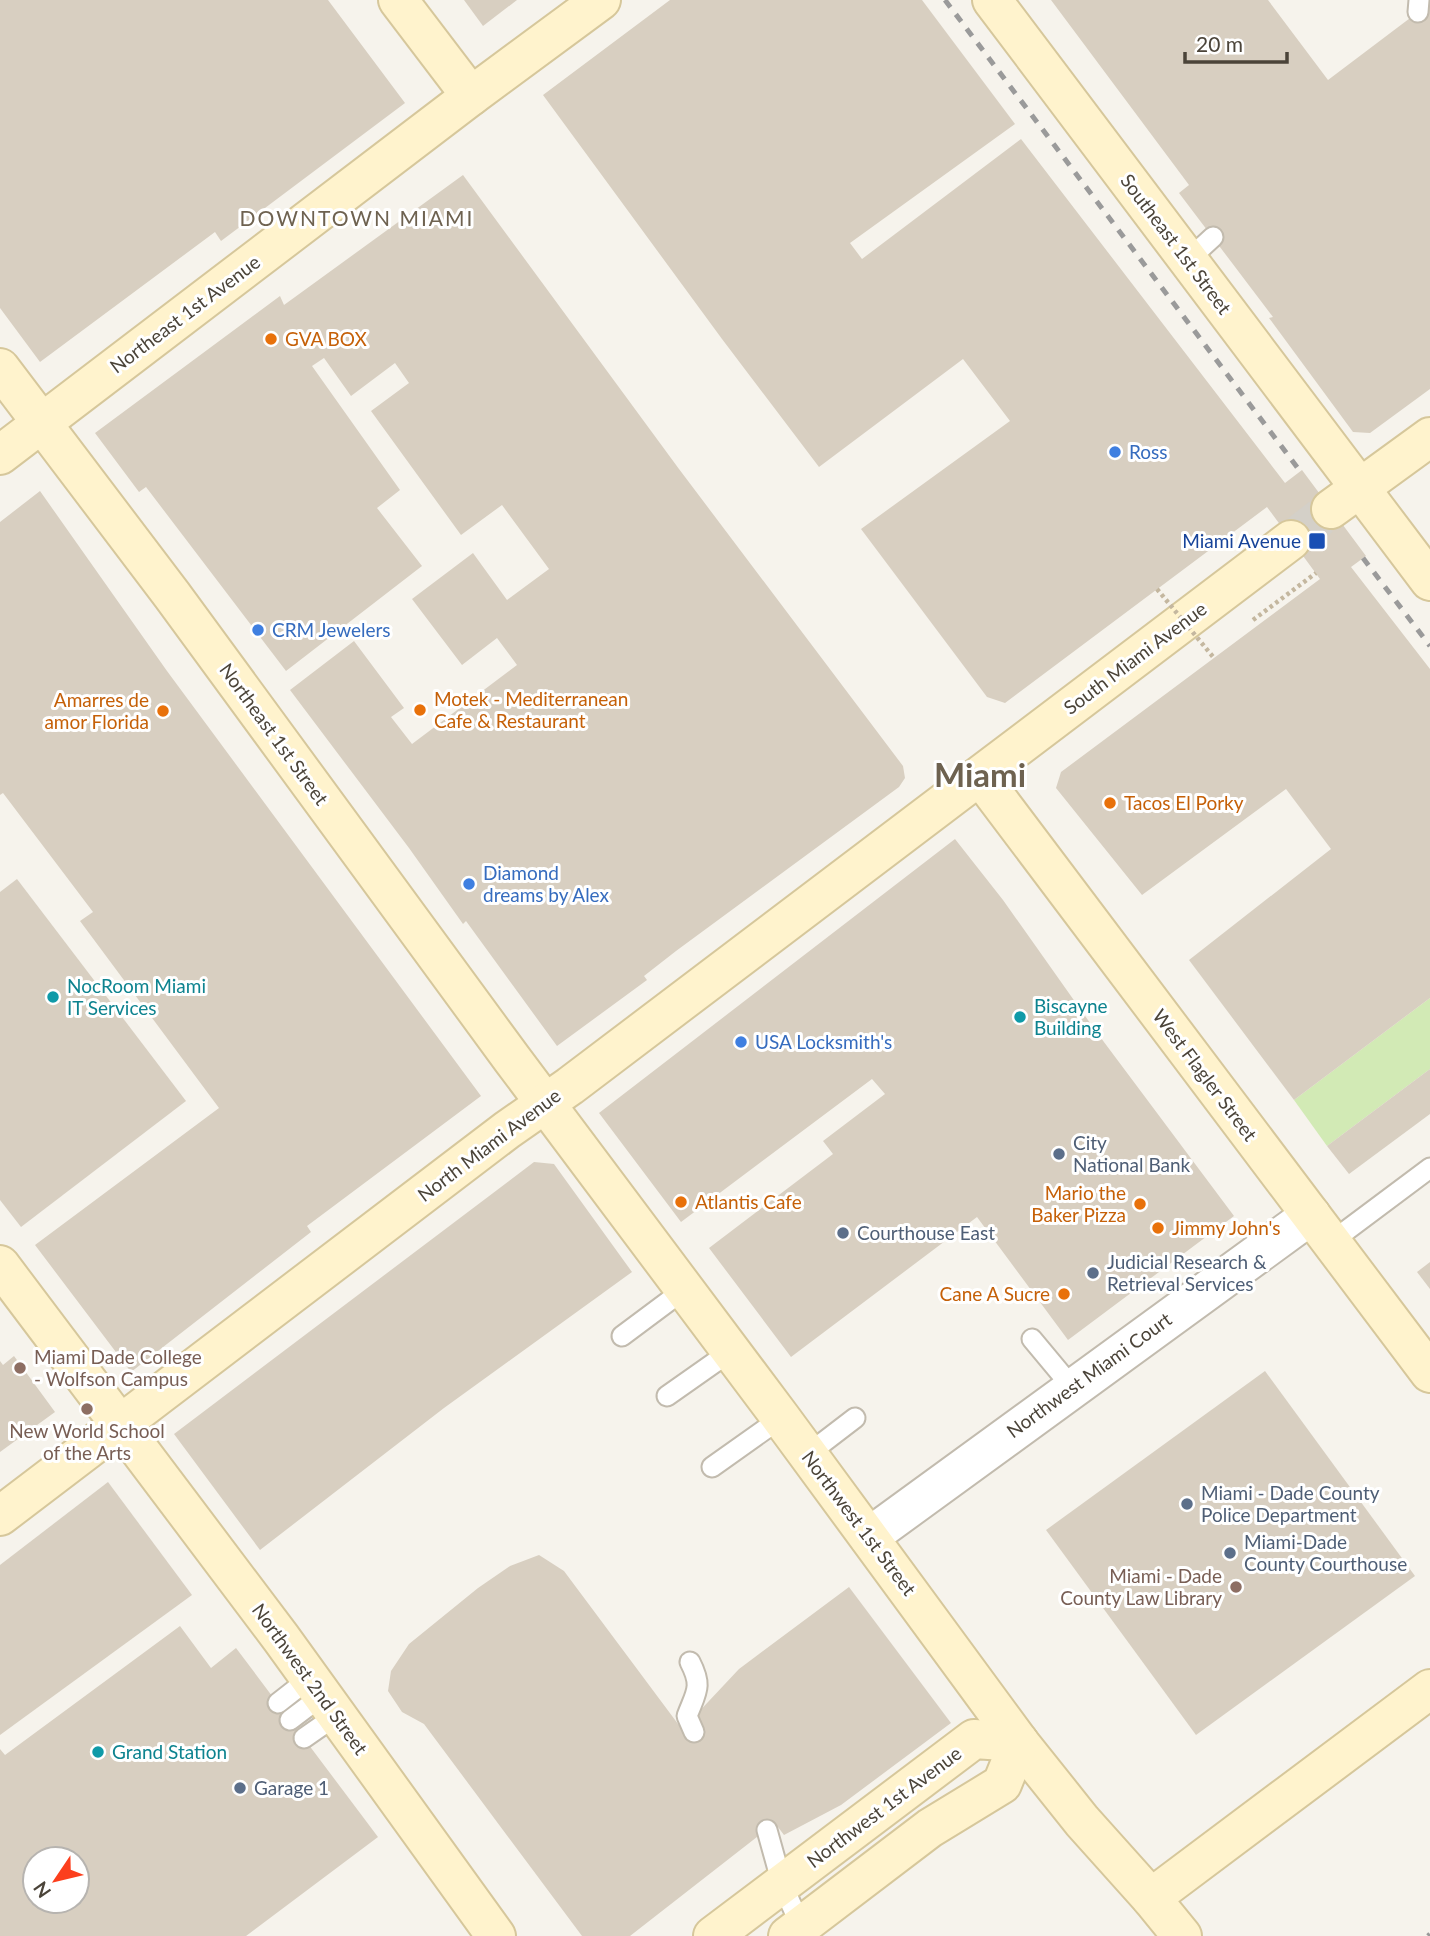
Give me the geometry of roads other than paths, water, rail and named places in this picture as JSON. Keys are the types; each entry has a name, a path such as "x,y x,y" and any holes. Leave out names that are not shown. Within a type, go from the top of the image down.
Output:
{"main road":[{"path":"398,0 471,96"},
{"name":"Northeast 1st Avenue","path":"0,455 601,0"},
{"name":"Southeast 1st Street","path":"992,0 1200,249 1346,499 1430,581"},
{"name":"Northeast 1st Street","path":"0,368 181,606 546,1102"},
{"path":"1346,499 1430,437"},
{"name":"South Miami Avenue","path":"980,776 1291,540"},
{"name":"North Miami Avenue","path":"0,1516 980,776"},
{"name":"West Flagler Street","path":"980,776 1430,1373"},
{"name":"Northwest 1st Street","path":"546,1102 1019,1742 1082,1821 1152,1898 1182,1936"},
{"name":"Northwest 2nd Street","path":"0,1265 330,1705 496,1936"},
{"path":"1152,1898 1430,1689"},
{"name":"Northwest 1st Avenue","path":"713,1936 974,1739 1019,1742"},
{"path":"794,1931 930,1828 1002,1784 1019,1742"}],"street":[{"name":"Northwest Miami Court","path":"869,1537 1072,1387 1321,1228"}],"lane":[{"path":"1321,1228 1430,1168"},
{"path":"622,1336 685,1289"},
{"path":"1032,1339 1072,1387"},
{"path":"667,1396 732,1352"},
{"path":"712,1467 782,1418"},
{"path":"808,1454 855,1418"},
{"path":"690,1661 698,1676 698,1690 687,1716 694,1732"},
{"path":"278,1703 330,1705"},
{"path":"290,1720 330,1705"},
{"path":"304,1738 330,1705"},
{"path":"767,1829 794,1931"}],"tunnel":[{"path":"1291,540 1331,509"}],"railway":[{"path":"945,0 1300,471"},
{"path":"1363,558 1430,646"}],"place":[{"name":"GVA BOX","path":"271,339"},
{"name":"Ross","path":"1115,452"},
{"name":"Miami Avenue","path":"1317,541"},
{"name":"CRM Jewelers","path":"258,630"},
{"name":"Motek - Mediterranean Cafe & Restaurant","path":"420,710"},
{"name":"Amarres de amor Florida","path":"163,711"},
{"name":"Tacos El Porky","path":"1110,803"},
{"name":"Diamond dreams by Alex","path":"469,884"},
{"name":"NocRoom Miami IT Services","path":"53,997"},
{"name":"Biscayne Building","path":"1020,1017"},
{"name":"USA Locksmith's","path":"741,1042"},
{"name":"City National Bank","path":"1059,1154"},
{"name":"Atlantis Cafe","path":"681,1202"},
{"name":"Mario the Baker Pizza","path":"1140,1204"},
{"name":"Jimmy John's","path":"1158,1228"},
{"name":"Courthouse East","path":"843,1233"},
{"name":"Judicial Research & Retrieval Services","path":"1093,1273"},
{"name":"Cane A Sucre","path":"1064,1294"},
{"name":"Miami Dade College - Wolfson Campus","path":"20,1368"},
{"name":"New World School of the Arts","path":"87,1409"},
{"name":"Miami - Dade County Police Department","path":"1187,1504"},
{"name":"Miami-Dade County Courthouse","path":"1230,1553"},
{"name":"Miami - Dade County Law Library","path":"1236,1587"},
{"name":"Grand Station","path":"98,1752"},
{"name":"Garage 1","path":"240,1788"}],"district":[{"name":"DOWNTOWN MIAMI","path":"357,219"},
{"name":"Miami","path":"980,775"}]}
